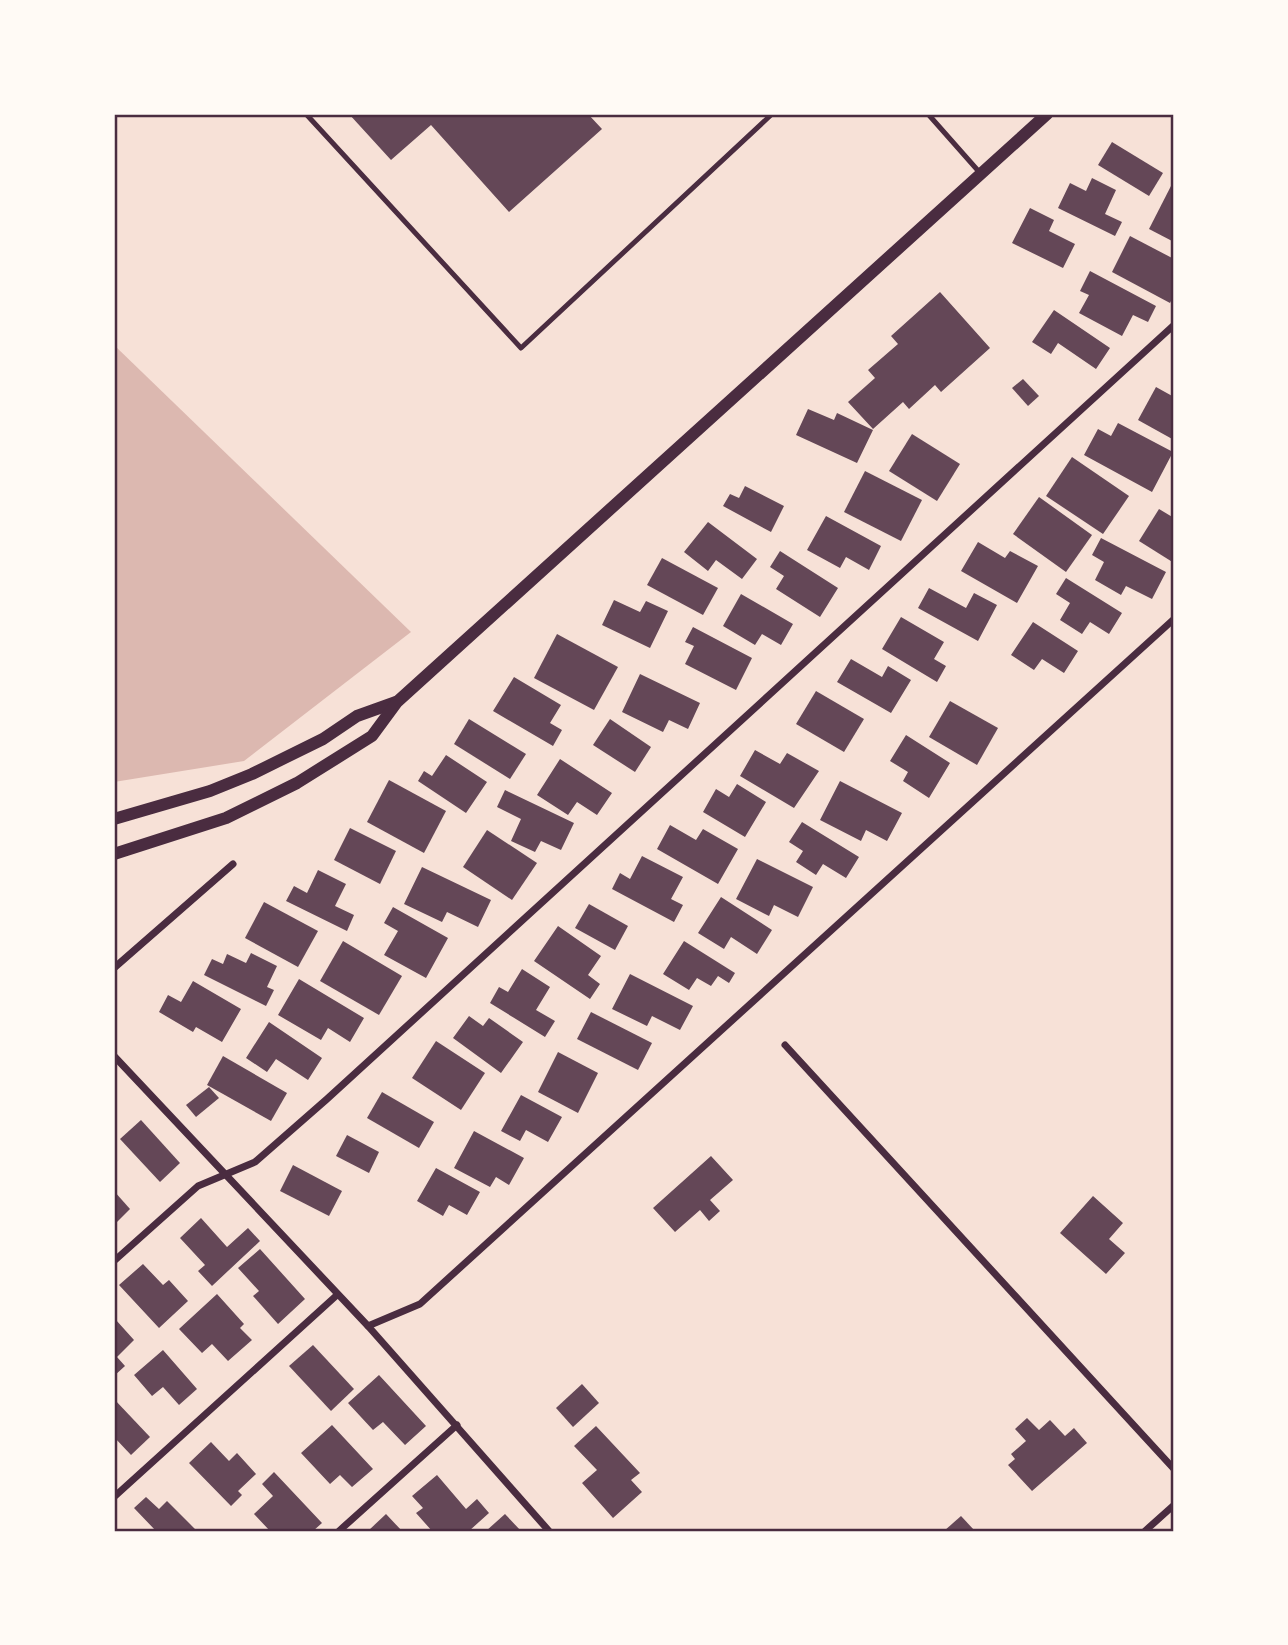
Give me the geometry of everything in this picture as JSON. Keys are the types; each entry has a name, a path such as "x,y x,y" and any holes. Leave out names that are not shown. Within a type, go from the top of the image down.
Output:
{"street":[{"path":"114,854 226,818 297,783 372,736 397,702 1047,114"},
{"path":"114,1261 198,1186 255,1162 327,1099 1174,325"},
{"path":"368,1326 400,1315 419,1304 1174,619"},
{"path":"114,820 198,795 252,774 323,739 357,716 397,702"},
{"path":"114,968 233,864"},
{"path":"785,1045 1174,1469"},
{"path":"114,1056 368,1326 549,1531"},
{"path":"114,1497 337,1294"},
{"path":"339,1531 457,1424"},
{"path":"1145,1531 1174,1505"}],"lane":[{"path":"306,114 521,348 772,114"},
{"path":"928,114 981,174"}],"shaded area":[{"path":"114,345 411,632 244,761 114,782"}],"building":[{"path":"349,114 588,114 602,129 509,212 431,125 391,160"},
{"path":"1112,142 1163,173 1149,196 1098,165"},
{"path":"1092,178 1116,190 1105,214 1122,222 1115,236 1058,208 1070,183 1086,191"},
{"path":"1172,184 1174,185 1174,242 1149,229"},
{"path":"1030,208 1054,220 1049,231 1075,244 1063,268 1012,243"},
{"path":"1130,236 1174,259 1174,295 1170,303 1112,272"},
{"path":"1090,271 1156,306 1148,322 1133,315 1122,336 1079,313 1089,295 1080,291"},
{"path":"940,292 990,348 941,392 935,385 909,409 903,402 873,429 848,402 875,378 868,370 898,344 891,336"},
{"path":"1054,310 1110,348 1096,369 1058,343 1051,354 1032,342"},
{"path":"1023,379 1039,396 1028,406 1012,388"},
{"path":"1156,387 1174,397 1174,440 1138,420"},
{"path":"808,409 834,420 837,413 873,430 857,463 796,435"},
{"path":"1118,423 1173,452 1152,492 1084,455 1098,429 1111,436"},
{"path":"912,434 960,464 937,501 889,471"},
{"path":"1072,457 1129,496 1103,534 1046,496"},
{"path":"865,471 922,500 901,541 844,512"},
{"path":"745,486 784,506 771,532 723,506 730,494 739,498"},
{"path":"1039,497 1092,535 1066,572 1013,534"},
{"path":"1159,509 1174,518 1174,563 1139,541"},
{"path":"826,516 881,546 869,570 846,557 840,568 807,550"},
{"path":"708,522 757,559 742,579 716,560 708,571 684,552"},
{"path":"1101,538 1166,572 1152,599 1126,586 1121,595 1095,580 1104,562 1092,555"},
{"path":"978,542 1005,558 1010,551 1038,566 1017,603 961,571"},
{"path":"780,551 838,588 820,617 776,589 784,576 770,567"},
{"path":"662,558 718,588 703,615 647,585"},
{"path":"1066,578 1122,613 1109,634 1090,622 1082,634 1060,620 1070,603 1056,594"},
{"path":"929,588 966,608 974,593 997,605 978,641 918,608"},
{"path":"741,594 793,624 781,645 762,634 755,645 723,626"},
{"path":"614,600 640,612 646,601 668,611 650,648 602,625"},
{"path":"901,617 944,642 934,659 946,666 937,682 882,649"},
{"path":"1033,622 1078,651 1064,673 1042,659 1034,670 1011,655"},
{"path":"693,627 752,658 736,690 685,664 694,646 685,642"},
{"path":"557,634 618,667 594,710 534,678"},
{"path":"851,659 882,677 888,666 911,680 891,713 837,682"},
{"path":"640,674 700,703 688,729 669,720 663,732 622,712"},
{"path":"514,677 561,705 550,723 562,730 553,746 493,711"},
{"path":"816,691 864,719 844,752 796,724"},
{"path":"950,701 998,728 977,765 929,737"},
{"path":"469,719 526,754 510,779 454,744"},
{"path":"610,719 651,747 635,772 593,745"},
{"path":"906,735 950,763 929,798 903,781 908,772 890,761"},
{"path":"755,750 780,764 787,753 819,771 794,808 740,776"},
{"path":"446,755 487,782 466,813 418,781 424,771 432,776"},
{"path":"560,759 612,793 597,815 577,802 568,815 537,795"},
{"path":"389,780 446,811 424,853 367,822"},
{"path":"840,781 902,813 887,841 866,830 861,841 820,820"},
{"path":"737,784 766,802 745,837 703,812 716,789 729,797"},
{"path":"505,790 574,823 561,850 541,841 535,852 511,841 521,819 497,807"},
{"path":"802,822 859,857 846,878 823,864 816,875 796,862 803,851 789,842"},
{"path":"670,825 696,840 703,829 738,849 718,884 657,849"},
{"path":"350,828 396,851 380,884 334,860"},
{"path":"487,830 537,863 512,900 463,867"},
{"path":"642,856 683,877 671,899 683,905 674,922 612,889 620,873 630,879"},
{"path":"757,859 813,887 798,917 774,905 769,916 736,899"},
{"path":"422,867 491,900 478,927 447,912 442,922 404,904"},
{"path":"318,870 346,884 335,906 354,915 347,931 286,901 294,886 307,893"},
{"path":"721,897 772,930 757,954 731,937 724,949 698,933"},
{"path":"264,902 318,931 298,967 245,938"},
{"path":"589,904 628,926 615,950 575,928"},
{"path":"393,907 448,938 426,978 384,955 398,931 384,923"},
{"path":"558,926 601,956 588,975 600,984 590,999 534,961"},
{"path":"343,941 402,976 379,1015 320,981"},
{"path":"684,941 735,973 729,983 718,976 711,986 697,978 689,990 663,974"},
{"path":"251,953 277,966 267,987 274,990 266,1006 204,975 212,959 223,964 227,954 246,963"},
{"path":"522,969 550,987 536,1010 555,1021 545,1037 490,1003 499,987 508,992"},
{"path":"630,974 693,1006 680,1030 652,1016 647,1026 612,1009"},
{"path":"299,979 364,1018 350,1042 328,1028 321,1040 278,1015"},
{"path":"193,981 241,1009 222,1042 196,1027 193,1032 159,1012 168,995 181,1002"},
{"path":"591,1012 652,1043 638,1070 577,1039"},
{"path":"469,1016 483,1026 489,1018 523,1042 501,1073 453,1038"},
{"path":"269,1022 322,1058 308,1080 276,1059 267,1072 246,1058"},
{"path":"436,1041 485,1073 461,1110 412,1078"},
{"path":"558,1052 598,1073 578,1113 538,1092"},
{"path":"223,1056 287,1093 271,1121 207,1085"},
{"path":"209,1087 219,1098 196,1117 186,1105"},
{"path":"382,1092 434,1122 419,1148 367,1118"},
{"path":"521,1095 562,1117 548,1142 526,1130 520,1141 501,1131"},
{"path":"141,1120 180,1163 160,1182 120,1139"},
{"path":"474,1131 524,1158 509,1185 496,1177 490,1187 454,1168"},
{"path":"347,1135 379,1152 369,1173 336,1156"},
{"path":"711,1156 733,1180 710,1200 720,1211 709,1221 700,1210 675,1232 653,1208"},
{"path":"293,1165 342,1191 329,1216 280,1191"},
{"path":"436,1168 480,1192 467,1215 449,1205 443,1216 417,1201"},
{"path":"114,1191 130,1209 114,1225"},
{"path":"1093,1196 1123,1223 1109,1239 1125,1253 1106,1274 1060,1233"},
{"path":"201,1218 227,1247 248,1228 260,1241 212,1286 198,1271 205,1265 180,1238"},
{"path":"260,1249 305,1299 278,1324 253,1296 259,1291 238,1268"},
{"path":"143,1264 163,1285 169,1280 188,1301 159,1328 119,1285"},
{"path":"217,1294 244,1324 240,1328 252,1340 228,1361 212,1344 202,1353 179,1329"},
{"path":"116,1320 134,1340 117,1357 125,1366 114,1376"},
{"path":"313,1345 354,1389 331,1411 289,1366"},
{"path":"163,1350 197,1389 179,1405 163,1387 152,1396 134,1375"},
{"path":"379,1375 426,1426 405,1445 383,1422 373,1430 348,1403"},
{"path":"582,1384 599,1403 573,1427 556,1408"},
{"path":"114,1399 150,1437 131,1455 114,1437"},
{"path":"1027,1418 1039,1430 1050,1420 1065,1436 1074,1428 1087,1443 1032,1491 1008,1465 1015,1459 1011,1454 1026,1441 1015,1429"},
{"path":"332,1425 373,1469 352,1487 340,1475 330,1484 301,1453"},
{"path":"596,1426 640,1473 631,1480 642,1492 613,1518 582,1483 597,1470 574,1446"},
{"path":"211,1442 229,1461 237,1453 256,1474 238,1491 242,1495 231,1506 189,1463"},
{"path":"274,1472 322,1523 313,1531 270,1531 254,1514 273,1496 262,1484"},
{"path":"437,1475 466,1509 477,1499 489,1513 469,1531 432,1531 416,1513 423,1508 412,1496"},
{"path":"146,1497 159,1509 167,1501 197,1531 156,1531 134,1508"},
{"path":"386,1514 402,1531 368,1531"},
{"path":"505,1514 521,1531 486,1531"},
{"path":"961,1516 975,1531 944,1531"}]}
